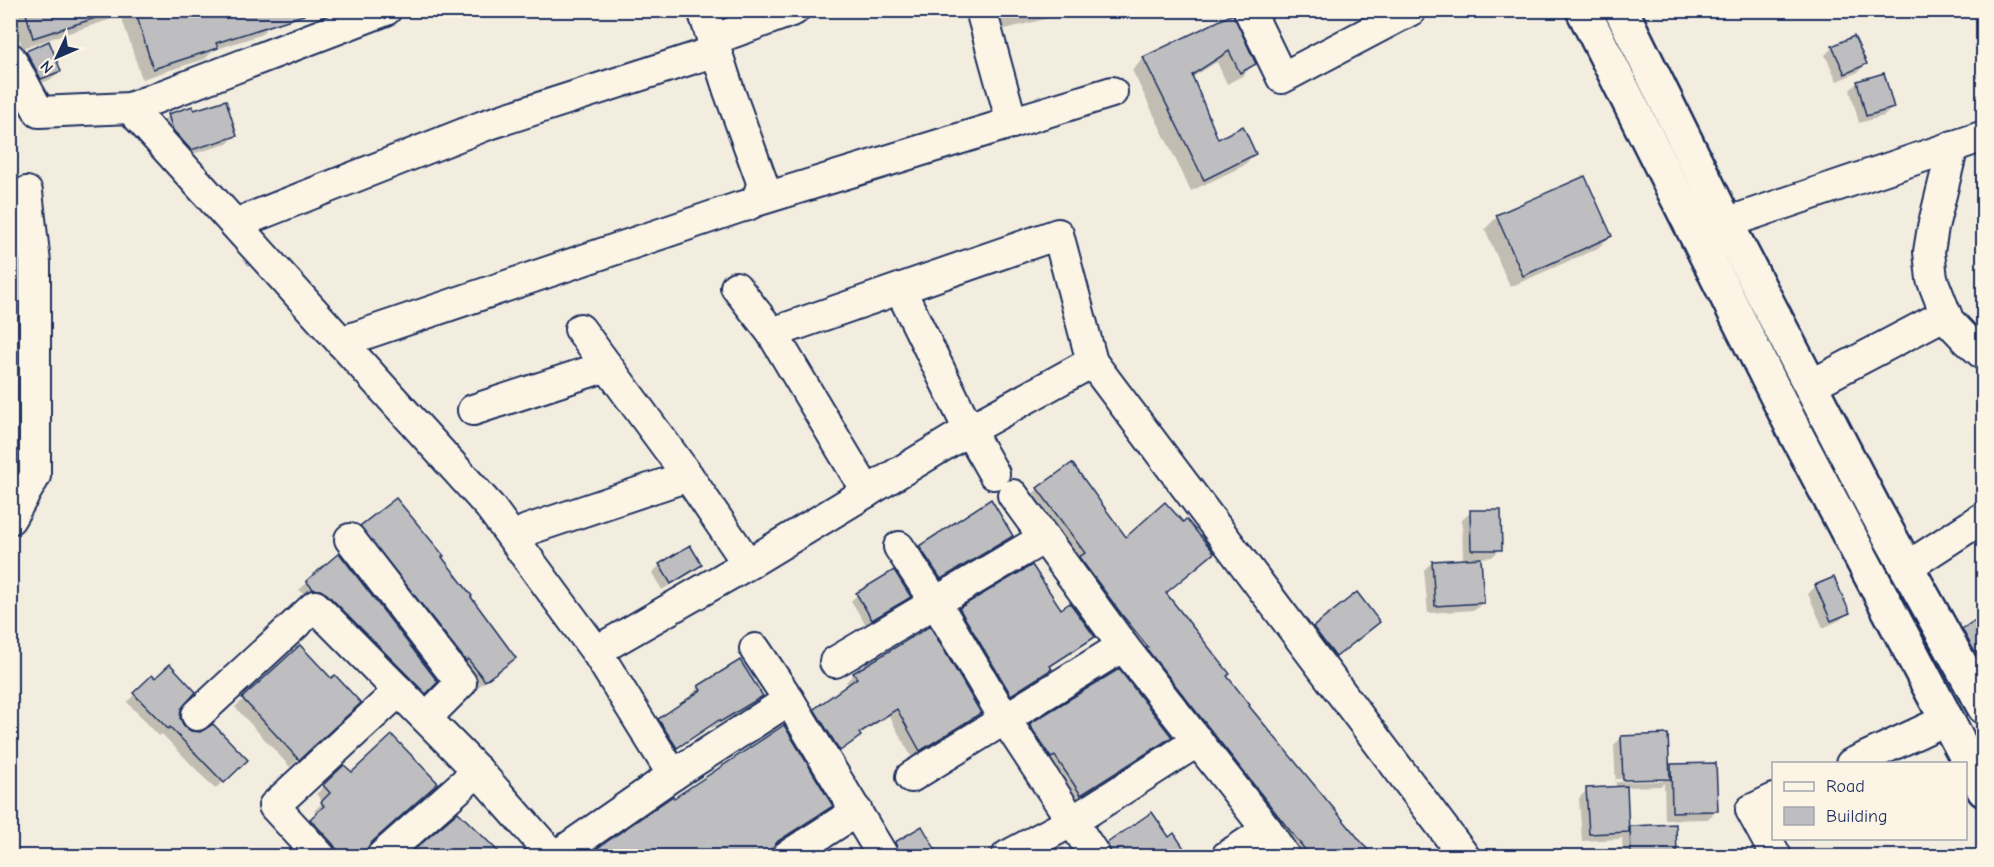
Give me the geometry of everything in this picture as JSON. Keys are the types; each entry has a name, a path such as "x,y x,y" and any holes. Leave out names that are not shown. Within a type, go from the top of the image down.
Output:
{"street":[{"path":"10,58 39,112 130,108 386,10"},
{"path":"703,10 762,182 756,201"},
{"path":"235,224 486,125 714,45 794,10"},
{"path":"981,10 1012,123"},
{"path":"1249,10 1282,78 1411,10"},
{"path":"1583,10 1798,438 1983,790"},
{"path":"1621,10 1726,223 1810,385 1983,707"},
{"path":"341,342 749,206 756,201 1112,92"},
{"path":"130,108 490,507 598,654 673,775"},
{"path":"1641,125 1670,108"},
{"path":"1726,223 1983,136"},
{"path":"1953,146 1929,252 1932,279 1948,320 1983,355"},
{"path":"10,519 35,476 35,263 27,192"},
{"path":"772,333 1058,234 1092,362 1464,856"},
{"path":"736,287 772,333 867,492"},
{"path":"900,289 969,430 1004,484 1123,646 1267,830 1284,856"},
{"path":"1810,385 1946,314"},
{"path":"580,329 688,476 748,564"},
{"path":"607,645 748,564 969,430 1092,362"},
{"path":"473,410 607,366"},
{"path":"527,530 688,476"},
{"path":"1907,567 1983,517"},
{"path":"835,662 1044,538"},
{"path":"350,539 461,683 426,718"},
{"path":"899,547 936,603 1005,719 1095,856"},
{"path":"196,715 315,606 478,771 555,856 673,775 789,700"},
{"path":"911,777 1123,646"},
{"path":"755,649 789,700 883,856"},
{"path":"320,856 274,806 399,691"},
{"path":"1855,762 1946,720"},
{"path":"1007,856 1073,821 1198,741"},
{"path":"382,856 478,771"},
{"path":"1772,800 1751,810 1776,856"},
{"path":"787,856 857,812"},
{"path":"1227,856 1267,830"}],"building":[{"path":"25,10 104,10 105,15 33,38"},
{"path":"135,10 303,10 304,15 216,43 218,48 153,69"},
{"path":"1233,14 1256,64 1240,73 1229,51 1192,75 1218,139 1243,126 1256,154 1204,180 1143,57"},
{"path":"1854,36 1867,64 1845,74 1832,46"},
{"path":"49,41 61,71 41,79 26,51"},
{"path":"1884,73 1894,108 1866,116 1857,81"},
{"path":"226,100 237,136 191,150 173,130 168,114 193,106 194,110"},
{"path":"1585,176 1612,236 1523,276 1496,215"},
{"path":"1072,463 1126,537 1165,502 1183,522 1186,519 1212,550 1214,553 1166,593 1230,674 1227,676 1249,706 1373,856 1310,856 1146,648 1148,647 1079,557 1085,553 1037,488"},
{"path":"396,498 444,556 442,557 516,658 485,681 468,659 466,661 360,526"},
{"path":"991,499 1013,536 941,579 919,546"},
{"path":"1470,510 1501,510 1502,550 1471,550"},
{"path":"690,545 702,565 671,584 659,564"},
{"path":"339,553 438,682 426,694 327,594 313,589 306,581"},
{"path":"1481,558 1484,603 1435,606 1432,561"},
{"path":"1032,565 1061,609 1070,603 1095,637 1050,666 1052,669 1011,695 959,608"},
{"path":"894,570 911,597 872,620 856,593"},
{"path":"1834,577 1850,613 1831,621 1815,585"},
{"path":"1357,592 1380,622 1336,657 1313,627"},
{"path":"1983,615 1983,667 1962,629"},
{"path":"930,626 981,713 920,751 897,709 859,733 861,736 840,751 814,709 857,678 853,673"},
{"path":"300,645 331,678 335,675 361,703 299,760 242,698"},
{"path":"740,660 763,696 720,722 719,720 677,748 658,719 701,690 698,686"},
{"path":"170,664 196,692 181,709 180,718 184,726 191,731 200,732 213,724 248,760 224,783 170,727 168,729 133,693 152,675 155,678"},
{"path":"1119,669 1172,737 1081,795 1055,756 1051,758 1029,724"},
{"path":"784,725 833,806 778,841 771,850 761,856 586,856 673,796 674,798"},
{"path":"1668,734 1670,779 1623,780 1621,736"},
{"path":"392,735 438,783 371,843 365,856 341,856 310,819 324,806 321,802 330,793 323,785 344,765 352,772"},
{"path":"1716,763 1718,811 1672,812 1671,764"},
{"path":"1627,786 1629,832 1589,834 1586,788"},
{"path":"458,812 503,856 407,856"},
{"path":"1152,812 1169,837 1174,833 1189,856 1112,856 1107,843"},
{"path":"1676,824 1677,856 1631,856 1630,826"},
{"path":"922,826 939,856 900,856 895,842"}]}
